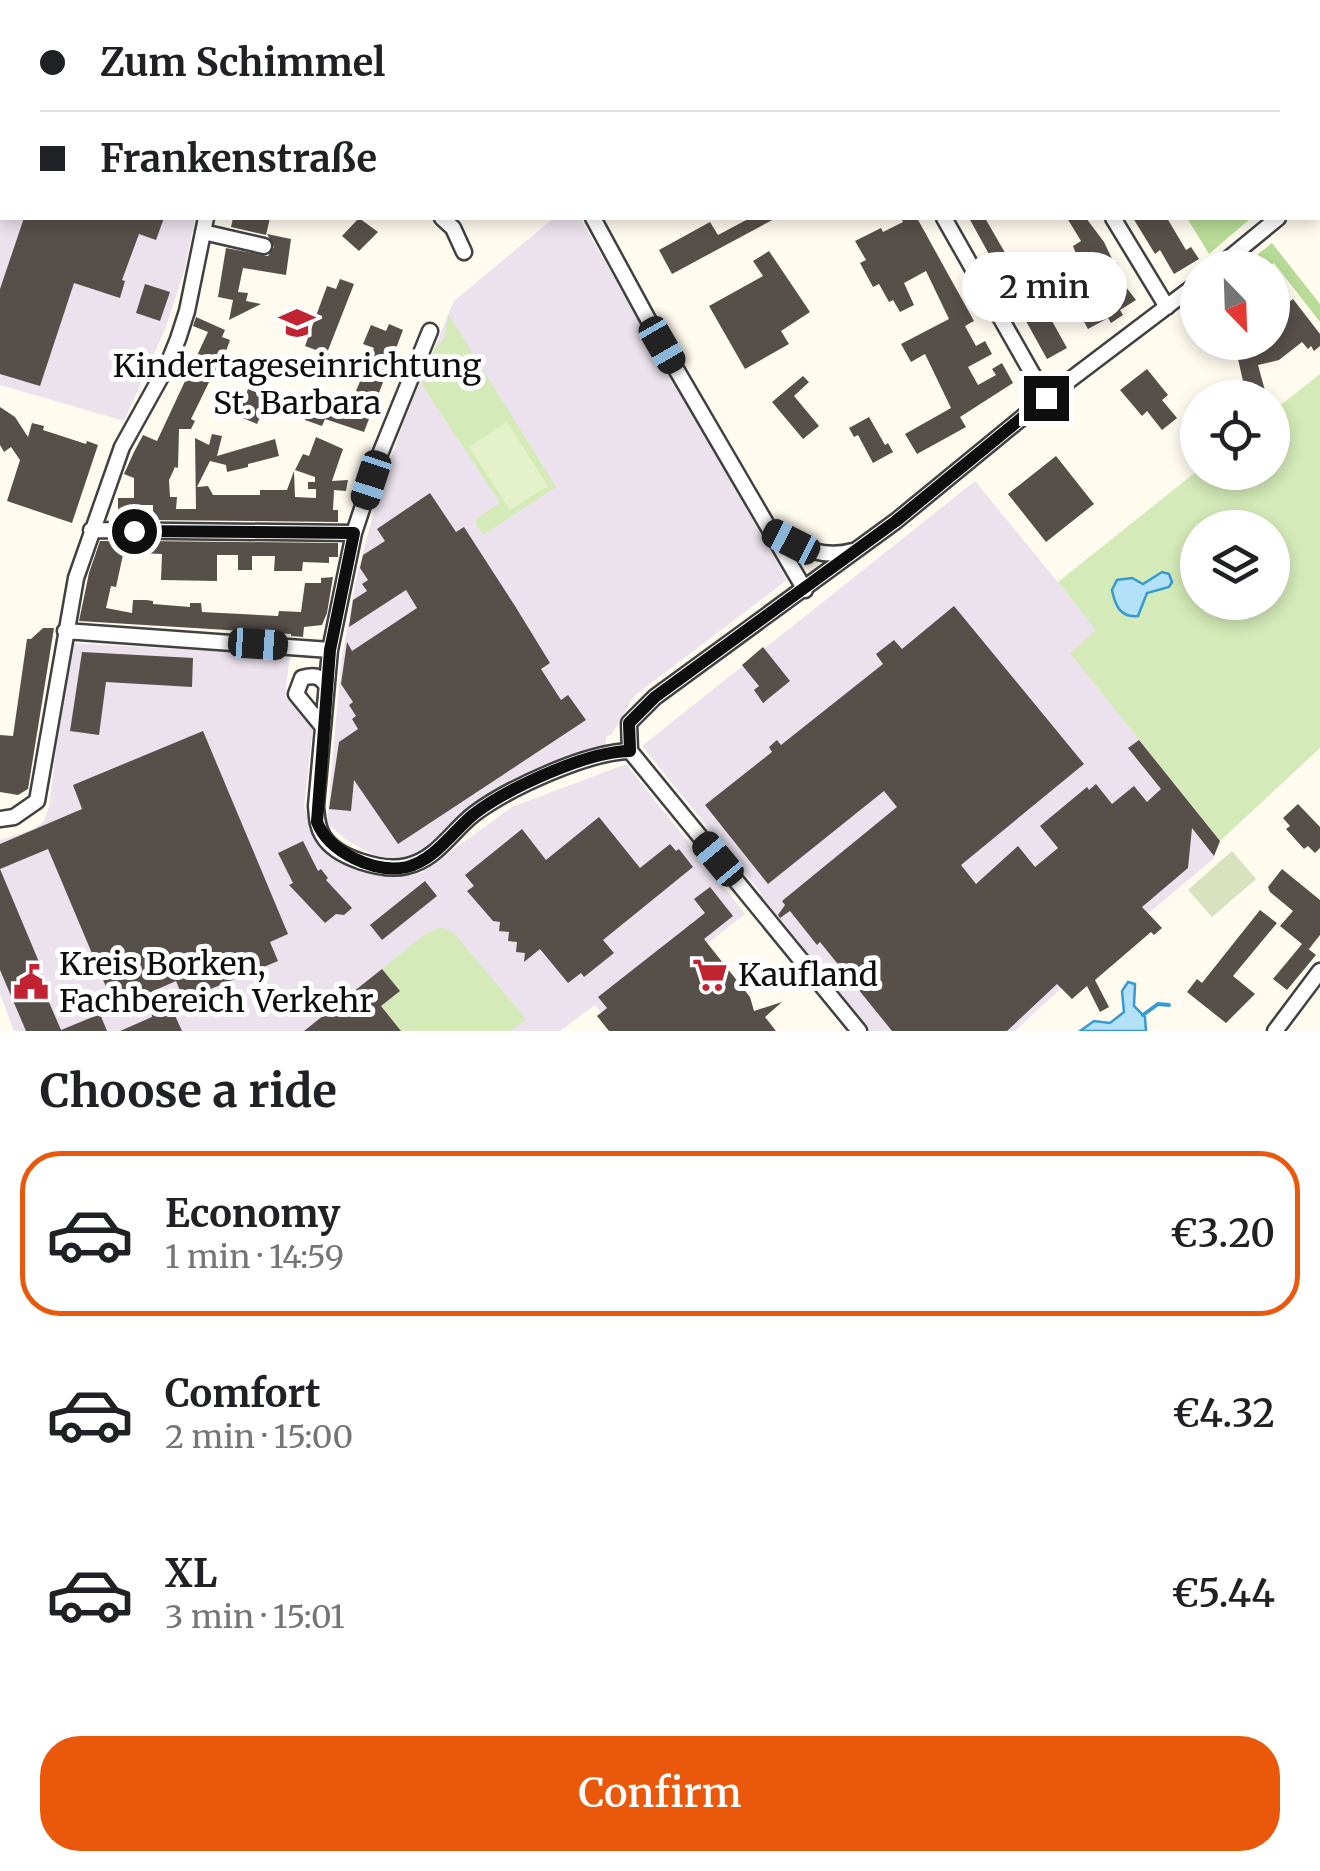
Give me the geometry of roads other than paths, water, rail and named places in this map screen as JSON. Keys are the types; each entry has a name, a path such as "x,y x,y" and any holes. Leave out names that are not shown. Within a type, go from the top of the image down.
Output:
{"street":[{"path":"444,220 453,228 464,252"},
{"path":"594,220 805,590"},
{"path":"945,220 1046,398"},
{"path":"1113,220 1167,308"},
{"path":"1239,250 1276,220"},
{"path":"0,819 14,818 37,800 65,631 90,530 122,447 178,339 205,225 264,246"},
{"path":"860,1031 630,751 629,723 635,714 805,590 1046,398 1180,298"},
{"path":"430,331 380,454 354,533 326,685 316,806 323,837 336,850 390,867 407,867 423,860 472,815 530,781 611,751 630,751"},
{"path":"90,530 354,533"},
{"path":"770,532 812,552 838,555 858,549"},
{"path":"65,631 330,650"},
{"path":"323,726 296,694 302,678 312,675 322,678 326,685"},
{"path":"1275,1031 1320,972"}],"water":[{"path":"1162,572 1169,574 1172,582 1169,587 1147,593 1138,616 1119,609 1112,590 1117,580 1132,578 1143,584"},
{"path":"1128,982 1135,984 1134,1006 1145,1017 1146,1031 1080,1031 1094,1021 1110,1023 1124,1012 1122,991"}],"waterway":[{"path":"1143,1015 1158,1004 1169,1005"}],"place":[{"name":"Kindertageseinrichtung St. Barbara","path":"297,323"},
{"name":"Kaufland","path":"710,975"},
{"name":"Kreis Borken, Fachbereich Verkehr","path":"31,982"}]}
